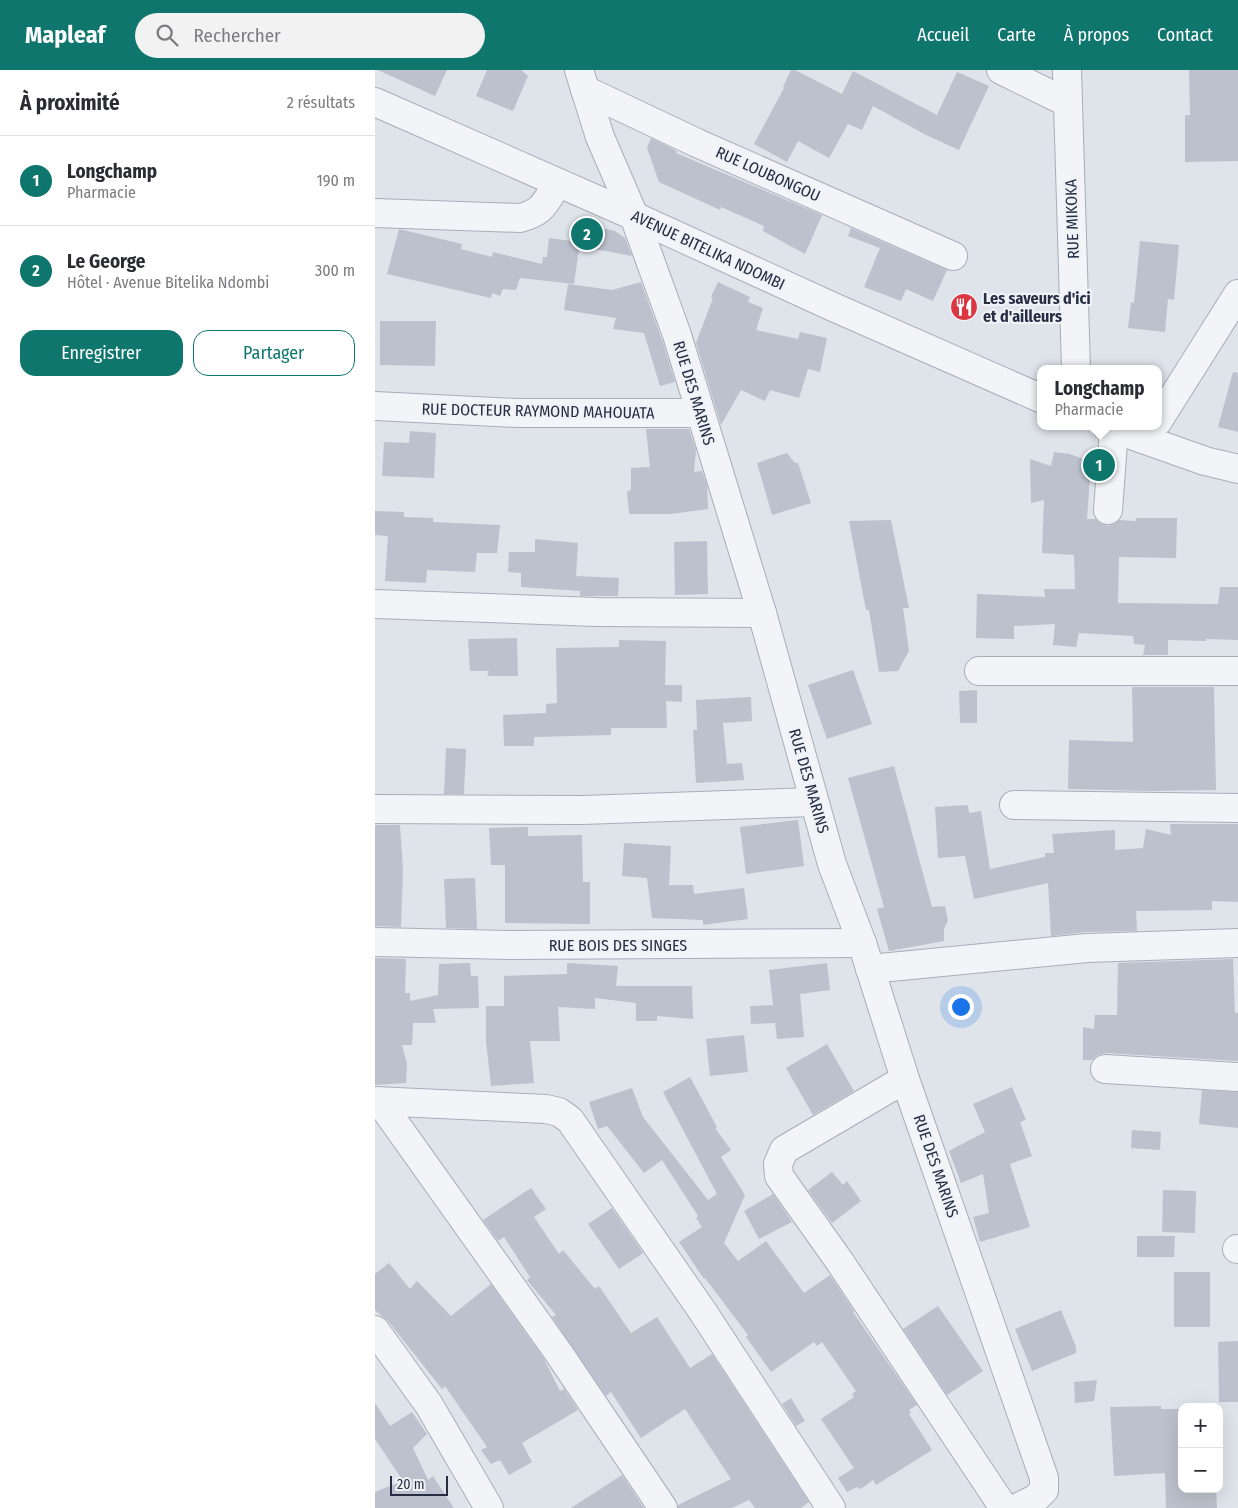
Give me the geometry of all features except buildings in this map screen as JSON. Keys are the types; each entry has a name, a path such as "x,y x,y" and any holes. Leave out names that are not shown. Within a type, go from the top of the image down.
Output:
{"street":[{"path":"1001,70 1068,103"},
{"name":"RUE MIKOKA","path":"1067,70 1076,365"},
{"name":"RUE DES MARINS","path":"582,80 600,137 634,216 677,335 762,613 832,864 862,943 905,1079 1044,1478 1044,1490 1035,1499 1017,1508"},
{"name":"RUE LOUBONGOU","path":"582,80 697,143 953,256"},
{"name":"AVENUE BITELIKA NDOMBI","path":"375,102 1037,397"},
{"path":"375,213 520,218 534,215 540,210 558,183"},
{"path":"1162,415 1238,294"},
{"name":"RUE DOCTEUR RAYMOND MAHOUATA","path":"375,406 517,413 700,413"},
{"path":"1108,510 1110,430"},
{"path":"1155,430 1205,461 1238,469"},
{"path":"375,604 597,612 762,613"},
{"path":"979,671 1238,671"},
{"path":"375,809 582,810 814,802"},
{"path":"1015,805 1238,808"},
{"name":"RUE BOIS DES SINGES","path":"375,942 510,945 862,943"},
{"path":"870,969 1087,948 1238,942"},
{"path":"1105,1069 1238,1077"},
{"path":"905,1079 784,1150 778,1164 779,1176 840,1262 1004,1508"},
{"path":"378,1102 558,1352 663,1508"},
{"path":"378,1102 546,1109 559,1112 570,1120 703,1312 831,1508"},
{"path":"375,1330 419,1389 489,1508"}],"place":[{"name":"Le George","path":"587,234"},
{"name":"Les saveurs d'ici et d'ailleurs","path":"964,307"},
{"name":"Longchamp","path":"1099,465"}]}
